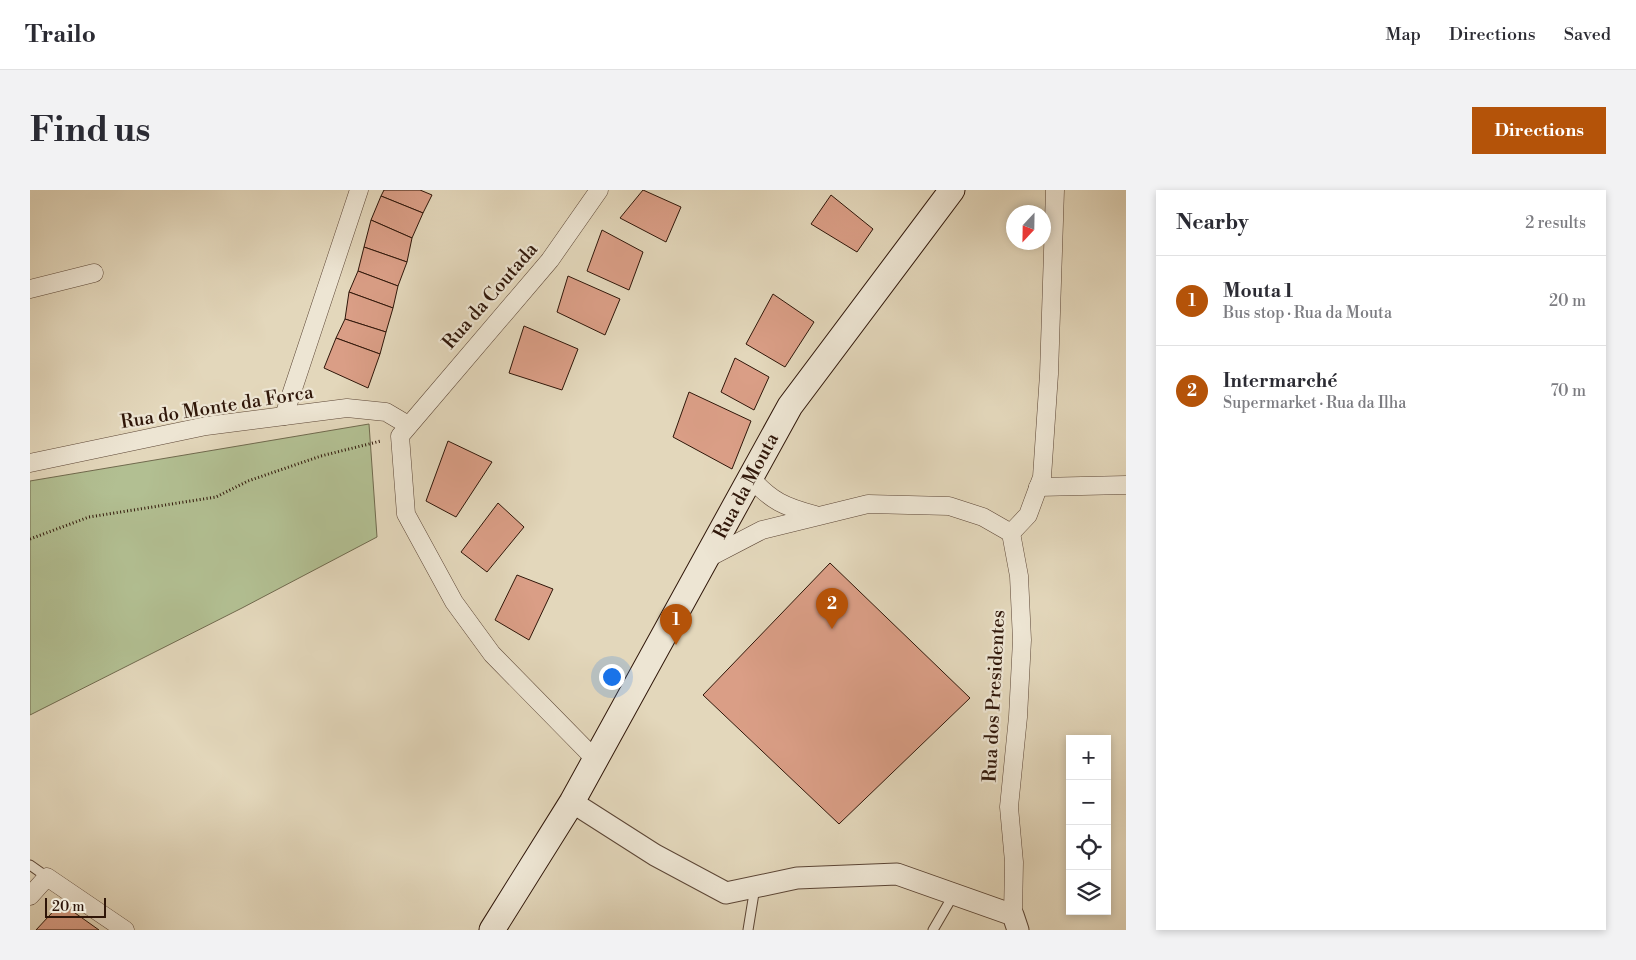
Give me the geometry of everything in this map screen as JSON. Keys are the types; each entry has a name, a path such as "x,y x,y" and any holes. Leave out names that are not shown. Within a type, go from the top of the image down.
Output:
{"main road":[{"name":"Rua da Mouta","path":"492,930 596,760 790,406 952,190"}],"street":[{"path":"284,416 359,190"},
{"name":"Rua da Coutada","path":"404,430 550,260 599,190"},
{"path":"708,558 762,530 815,515 868,504 949,506 983,517 1011,533 1028,515 1042,477 1050,374 1055,190"},
{"path":"30,290 94,274"},
{"name":"Rua do Monte da Forca","path":"30,463 206,426 347,408 386,412 404,430"},
{"path":"404,430 406,514 454,602 492,654 596,760"},
{"path":"751,478 766,495 784,507 815,515"},
{"path":"1038,487 1126,485"},
{"name":"Rua dos Presidentes","path":"1011,533 1019,576 1022,640 1018,717 1009,807 1014,862 1015,922"},
{"path":"572,802 655,855 726,893 798,878 897,874 954,894 1015,922"},
{"path":"30,896 47,877 125,930"}],"lane":[{"path":"30,865 47,877"},
{"path":"748,930 755,887"},
{"path":"933,930 954,894"}],"path":[{"path":"30,539 89,517 216,497 248,481 404,430"}],"green space":[{"path":"369,424 377,537 242,608 30,715 30,481"}],"building":[{"path":"384,190 420,190 432,195 423,213 381,196"},
{"path":"643,190 681,207 666,242 620,218"},
{"path":"831,195 873,229 857,252 811,224"},
{"path":"381,196 423,213 412,238 371,220"},
{"path":"371,220 412,238 407,262 364,247"},
{"path":"602,230 643,252 629,290 587,271"},
{"path":"364,247 407,262 398,286 358,271"},
{"path":"358,271 398,286 393,308 349,292"},
{"path":"568,276 620,299 605,335 557,312"},
{"path":"349,292 393,308 386,332 345,319"},
{"path":"773,294 814,322 785,367 746,344"},
{"path":"345,319 386,332 380,354 336,338"},
{"path":"524,326 578,349 562,390 509,373"},
{"path":"336,338 380,354 368,388 324,368"},
{"path":"735,358 769,377 754,410 721,392"},
{"path":"689,392 751,421 732,469 673,437"},
{"path":"448,441 492,462 456,517 426,501"},
{"path":"498,503 524,527 487,572 461,552"},
{"path":"830,563 970,698 839,824 703,695"},
{"path":"517,575 553,589 529,640 495,620"},
{"path":"61,903 99,930 36,930"}],"place":[{"name":"Intermarché","path":"832,629"},
{"name":"Mouta 1","path":"676,645"}]}
